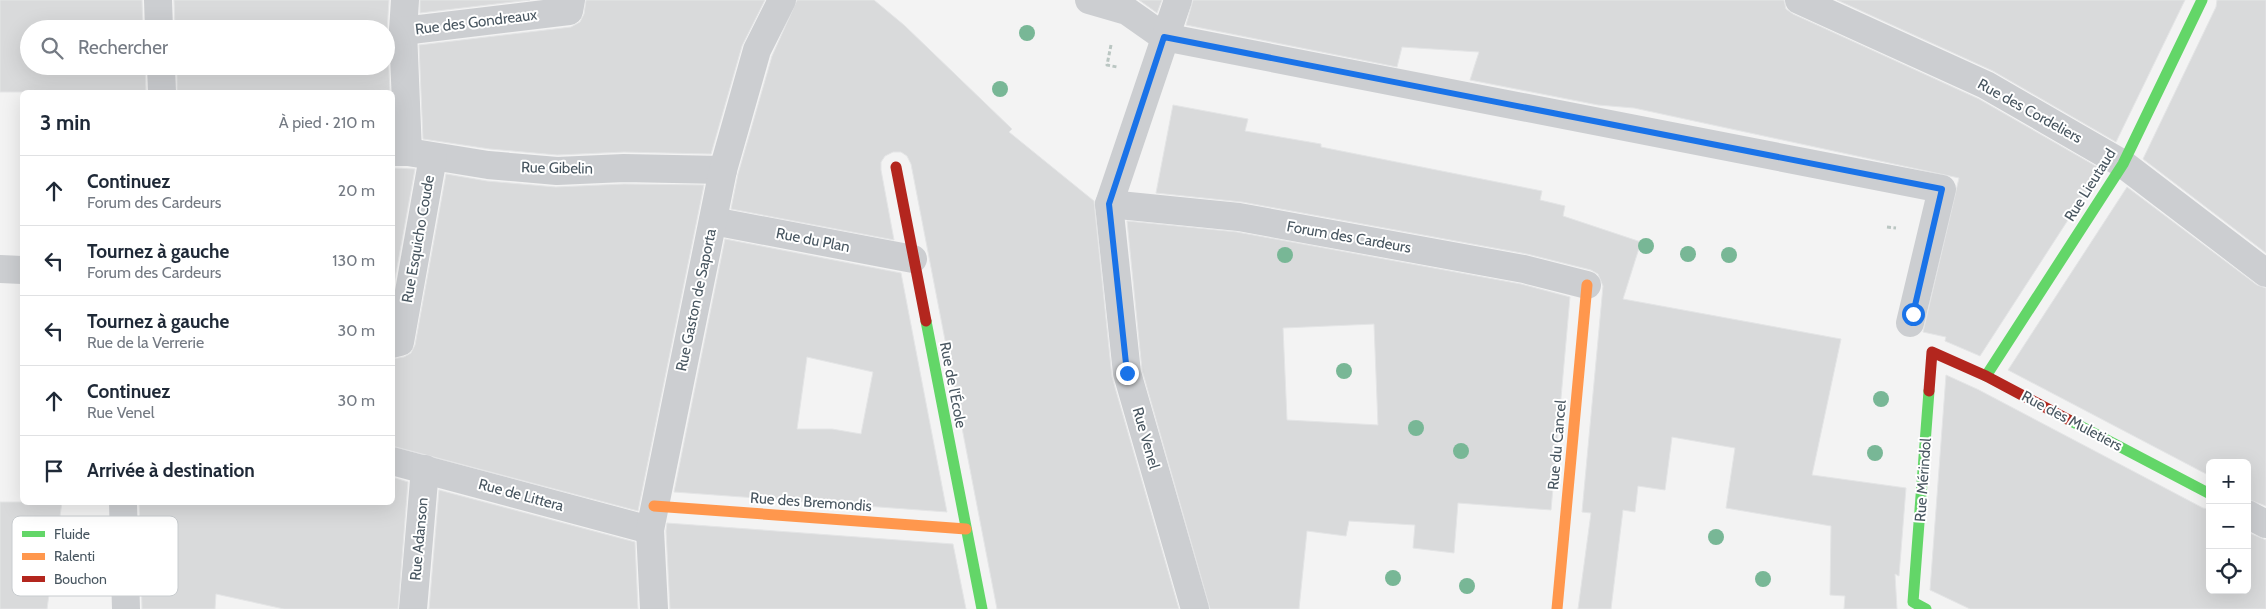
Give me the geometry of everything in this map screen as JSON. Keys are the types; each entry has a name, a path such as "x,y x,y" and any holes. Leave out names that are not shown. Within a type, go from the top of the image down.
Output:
{"street":[{"path":"158,0 159,20"},
{"path":"405,0 403,31 411,154"},
{"name":"Rue des Gondreaux","path":"403,31 568,11 571,0"},
{"name":"Rue Gaston de Saporta","path":"654,609 652,518 723,170 756,50 782,0"},
{"path":"1090,0 1128,10 1164,37 1942,189 1910,323"},
{"path":"1109,204 1178,0"},
{"name":"Rue des Cordeliers","path":"1799,0 1986,85 2123,164 2266,273"},
{"name":"Rue Lieutaud","path":"1986,376 2123,164 2202,0"},
{"path":"161,75 162,90"},
{"name":"Rue Gibelin","path":"411,154 488,165 557,171 624,168 723,170"},
{"name":"Rue Esquicho Coude","path":"395,343 400,342 411,154"},
{"name":"Rue de l'École","path":"896,167 982,609"},
{"name":"Forum des Cardeurs","path":"1109,204 1239,218 1488,262 1587,284"},
{"name":"Rue Venel","path":"1109,204 1127,373 1194,609"},
{"name":"Rue du Plan","path":"713,221 913,259"},
{"path":"0,269 20,270"},
{"name":"Rue du Cancel","path":"1557,609 1587,284"},
{"name":"Rue des Muletiers","path":"1932,352 1986,376 2206,492"},
{"name":"Rue Mérindol","path":"1918,607 1932,352"},
{"name":"Rue de Littera","path":"395,462 652,518"},
{"name":"Rue Adanson","path":"413,609 425,469"},
{"path":"2251,516 2266,524"},
{"name":"Rue des Bremondis","path":"652,518 966,528"},
{"path":"126,596 126,609"}],"path":[{"path":"1887,227 1896,229 1898,220"}],"building":[{"path":"0,0 142,0 143,20 20,20 20,75 145,75 146,90 20,90 20,92 0,92"},
{"path":"174,0 389,0 388,20 175,20"},
{"path":"420,0 530,0 420,13"},
{"path":"586,0 765,0 742,46 711,154 624,152 557,155 490,149 423,139 419,45 571,27 580,22 584,14"},
{"path":"797,0 874,0 904,25 1012,129 1009,132 1094,201 1112,377 1179,609 997,609 911,164 907,156 901,152 893,152 885,156 881,162 894,240 731,209 738,174 772,56"},
{"path":"1139,0 1162,0 1157,13"},
{"path":"1193,0 1784,0 1786,9 1793,14 1979,99 2101,169 1980,356 1945,341 1946,337 1923,332 1959,178 1634,108 1598,105 1470,80 1479,52 1402,47 1397,67 1186,25"},
{"path":"1837,0 2185,0 2116,142 1993,71"},
{"path":"2217,0 2266,0 2266,253 2143,159 2216,7"},
{"path":"177,75 389,75 390,90 177,90"},
{"path":"1173,105 1248,119 1245,131 1321,144 1321,147 1542,191 1540,200 1565,206 1563,216 1641,242 1623,299 1841,339 1812,475 1906,488 1899,576 1895,574 1897,609 1844,609 1845,596 1830,595 1831,526 1726,508 1735,448 1672,437 1665,490 1638,486 1635,512 1623,510 1611,609 1578,609 1591,513 1582,512 1603,286 1598,274 1591,270 1527,254 1242,202 1156,193"},
{"path":"395,168 415,169 395,279"},
{"path":"446,174 487,181 556,187 624,184 704,185 638,511 395,447 395,358 404,357 411,353 415,345"},
{"path":"2127,187 2257,285 2266,288 2266,506 2251,500 2251,459 2206,459 2206,474 2008,370"},
{"path":"1127,221 1237,232 1521,284 1570,297 1551,510 1458,503 1454,553 1413,548 1415,525 1349,521 1346,536 1307,531 1299,609 1210,609 1142,370","holes":["1374,324 1378,425 1287,420 1283,328"]},
{"path":"725,239 901,273 947,512 674,492","holes":["807,357 873,372 861,434 832,429 797,429"]},
{"path":"1946,375 1979,390 2206,508 2206,594 2251,594 2251,534 2266,540 2266,609 1970,609 1930,590"},
{"path":"395,478 408,482 398,609 284,609 216,594 215,609 142,609 142,596 178,596 178,516 139,516 139,505 395,505"},
{"path":"439,490 635,542 638,609 429,609"},
{"path":"0,502 20,502 20,505 62,505 60,516 12,516 12,596 49,596 47,609 0,609"},
{"path":"667,523 953,544 966,609 670,609"}],"traffic: fast":[{"path":"1986,376 2123,164 2202,0"},
{"path":"926,321 982,609"},
{"path":"1926,609 1913,602 1929,391"},
{"path":"2069,420 2206,492"}],"traffic: slow":[{"path":"1557,609 1587,285"},
{"path":"654,506 966,529"}],"traffic: jam":[{"path":"896,167 926,321"},
{"path":"1929,391 1932,352 1986,376 2069,420"}],"route":[{"path":"1127,373 1109,204 1164,37 1942,189 1913,314"}]}
